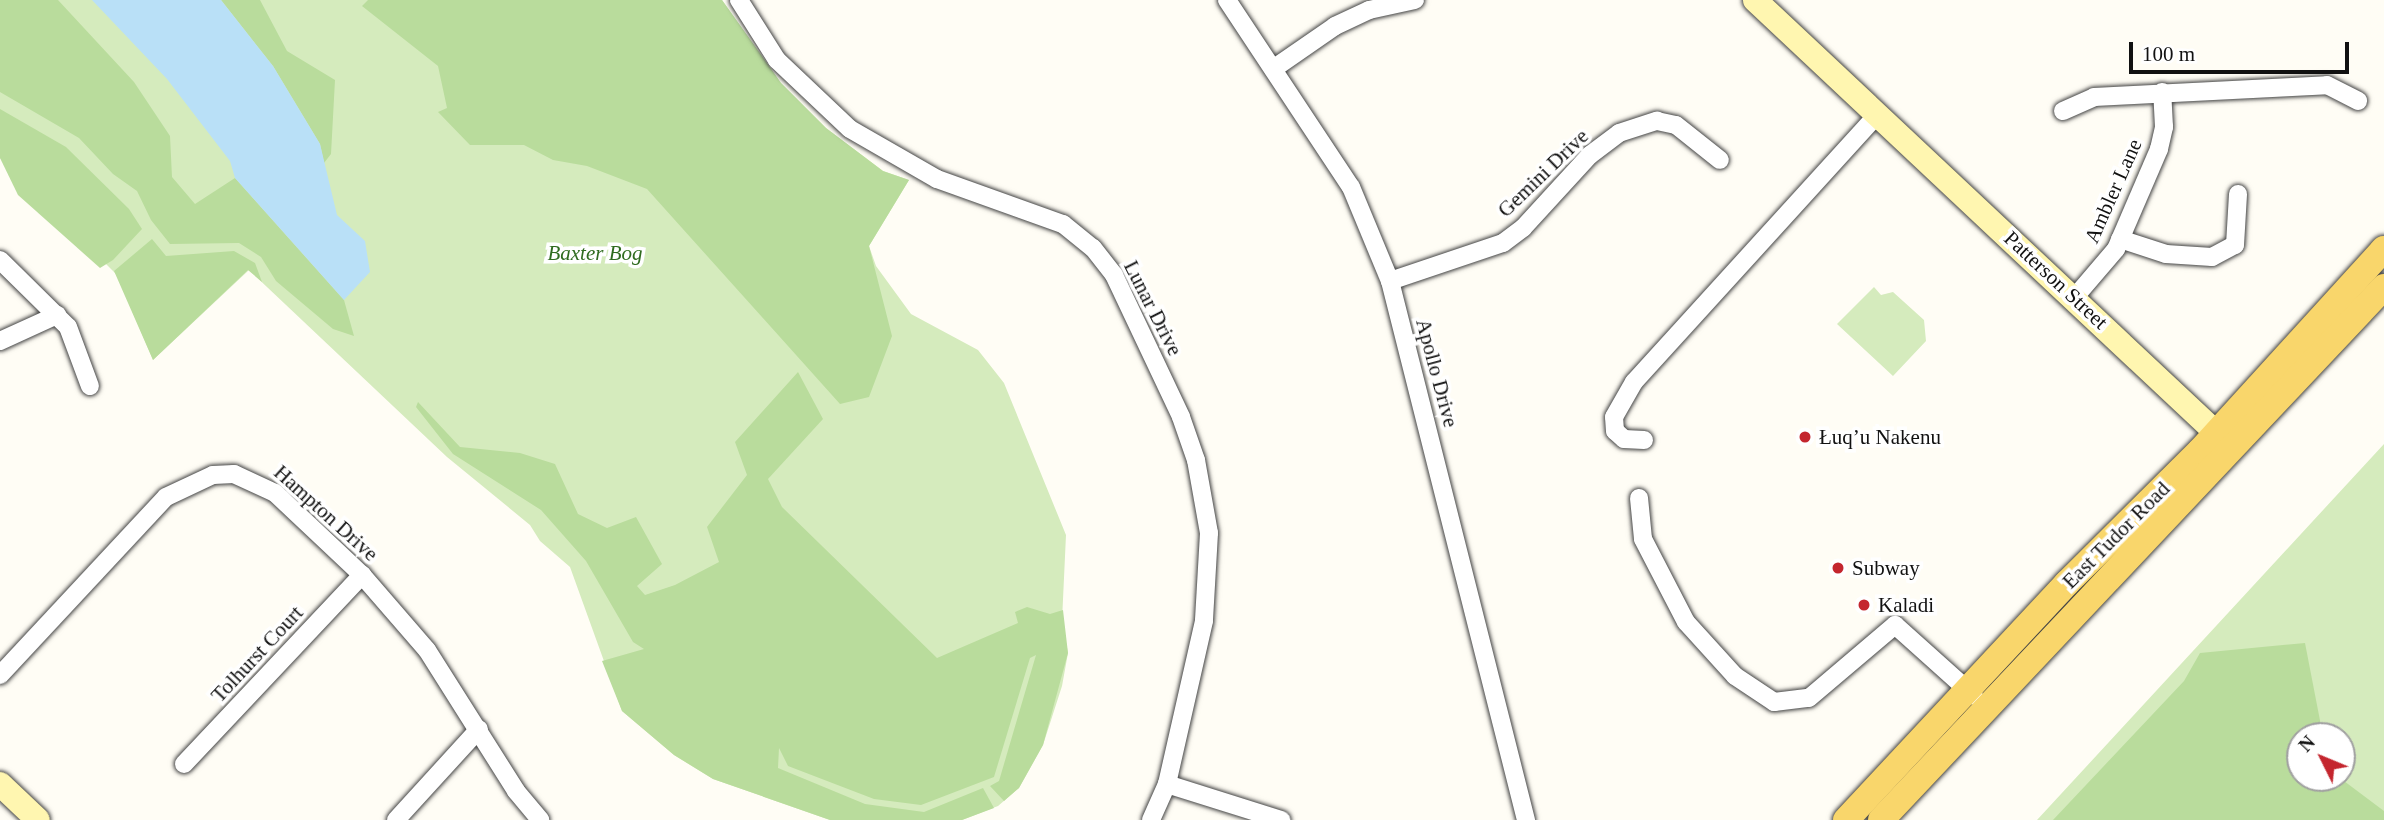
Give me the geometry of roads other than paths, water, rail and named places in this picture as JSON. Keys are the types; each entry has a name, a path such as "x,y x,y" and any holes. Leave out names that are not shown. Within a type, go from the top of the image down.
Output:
{"main road":[{"name":"East Tudor Road","path":"1881,820 1987,708 2225,441 2384,249"},
{"name":"East Tudor Road","path":"1846,820 1967,690 2384,287"}],"street":[{"name":"Lunar Drive","path":"739,0 777,60 850,129 937,179 1063,224 1093,248 1114,275 1181,417 1201,484 1209,533 1204,621 1167,784 1152,820"},
{"name":"Apollo Drive","path":"1227,0 1351,187 1390,281 1527,820"},
{"path":"1273,69 1335,26 1369,10 1415,0"},
{"name":"Patterson Street","path":"1755,0 2225,441"},
{"path":"2063,111 2094,97 2327,85 2358,101"},
{"name":"Ambler Lane","path":"2075,298 2120,239 2159,149 2164,127 2162,92"},
{"path":"1644,440 1624,439 1615,430 1621,400 1633,382 1878,114"},
{"name":"Gemini Drive","path":"1390,281 1503,243 1524,228 1590,155 1619,133 1657,121 1676,125 1720,160"},
{"path":"2120,239 2166,254 2212,257 2235,245 2238,194"},
{"path":"0,260 68,327 90,386"},
{"path":"0,341 57,315"},
{"name":"Hampton Drive","path":"0,675 166,497 213,475 234,474 275,493 362,575 427,650 516,791 540,820"},
{"path":"1639,498 1643,539 1686,622 1735,676 1774,702 1809,698 1895,625 1987,708"},
{"name":"Tolhurst Court","path":"184,764 362,575"},
{"path":"396,820 479,729"},
{"path":"1167,784 1281,820"},
{"path":"0,785 38,820"}],"water":[{"path":"92,0 221,0 273,66 320,144 337,215 365,241 370,272 344,300 235,178 230,161 167,79"}],"place":[{"name":"Łuq’u Nakenu","path":"1805,437"},
{"name":"Subway","path":"1838,568"},
{"name":"Kaladi","path":"1864,605"}],"park label":[{"name":"Baxter Bog","path":"595,253"}]}
